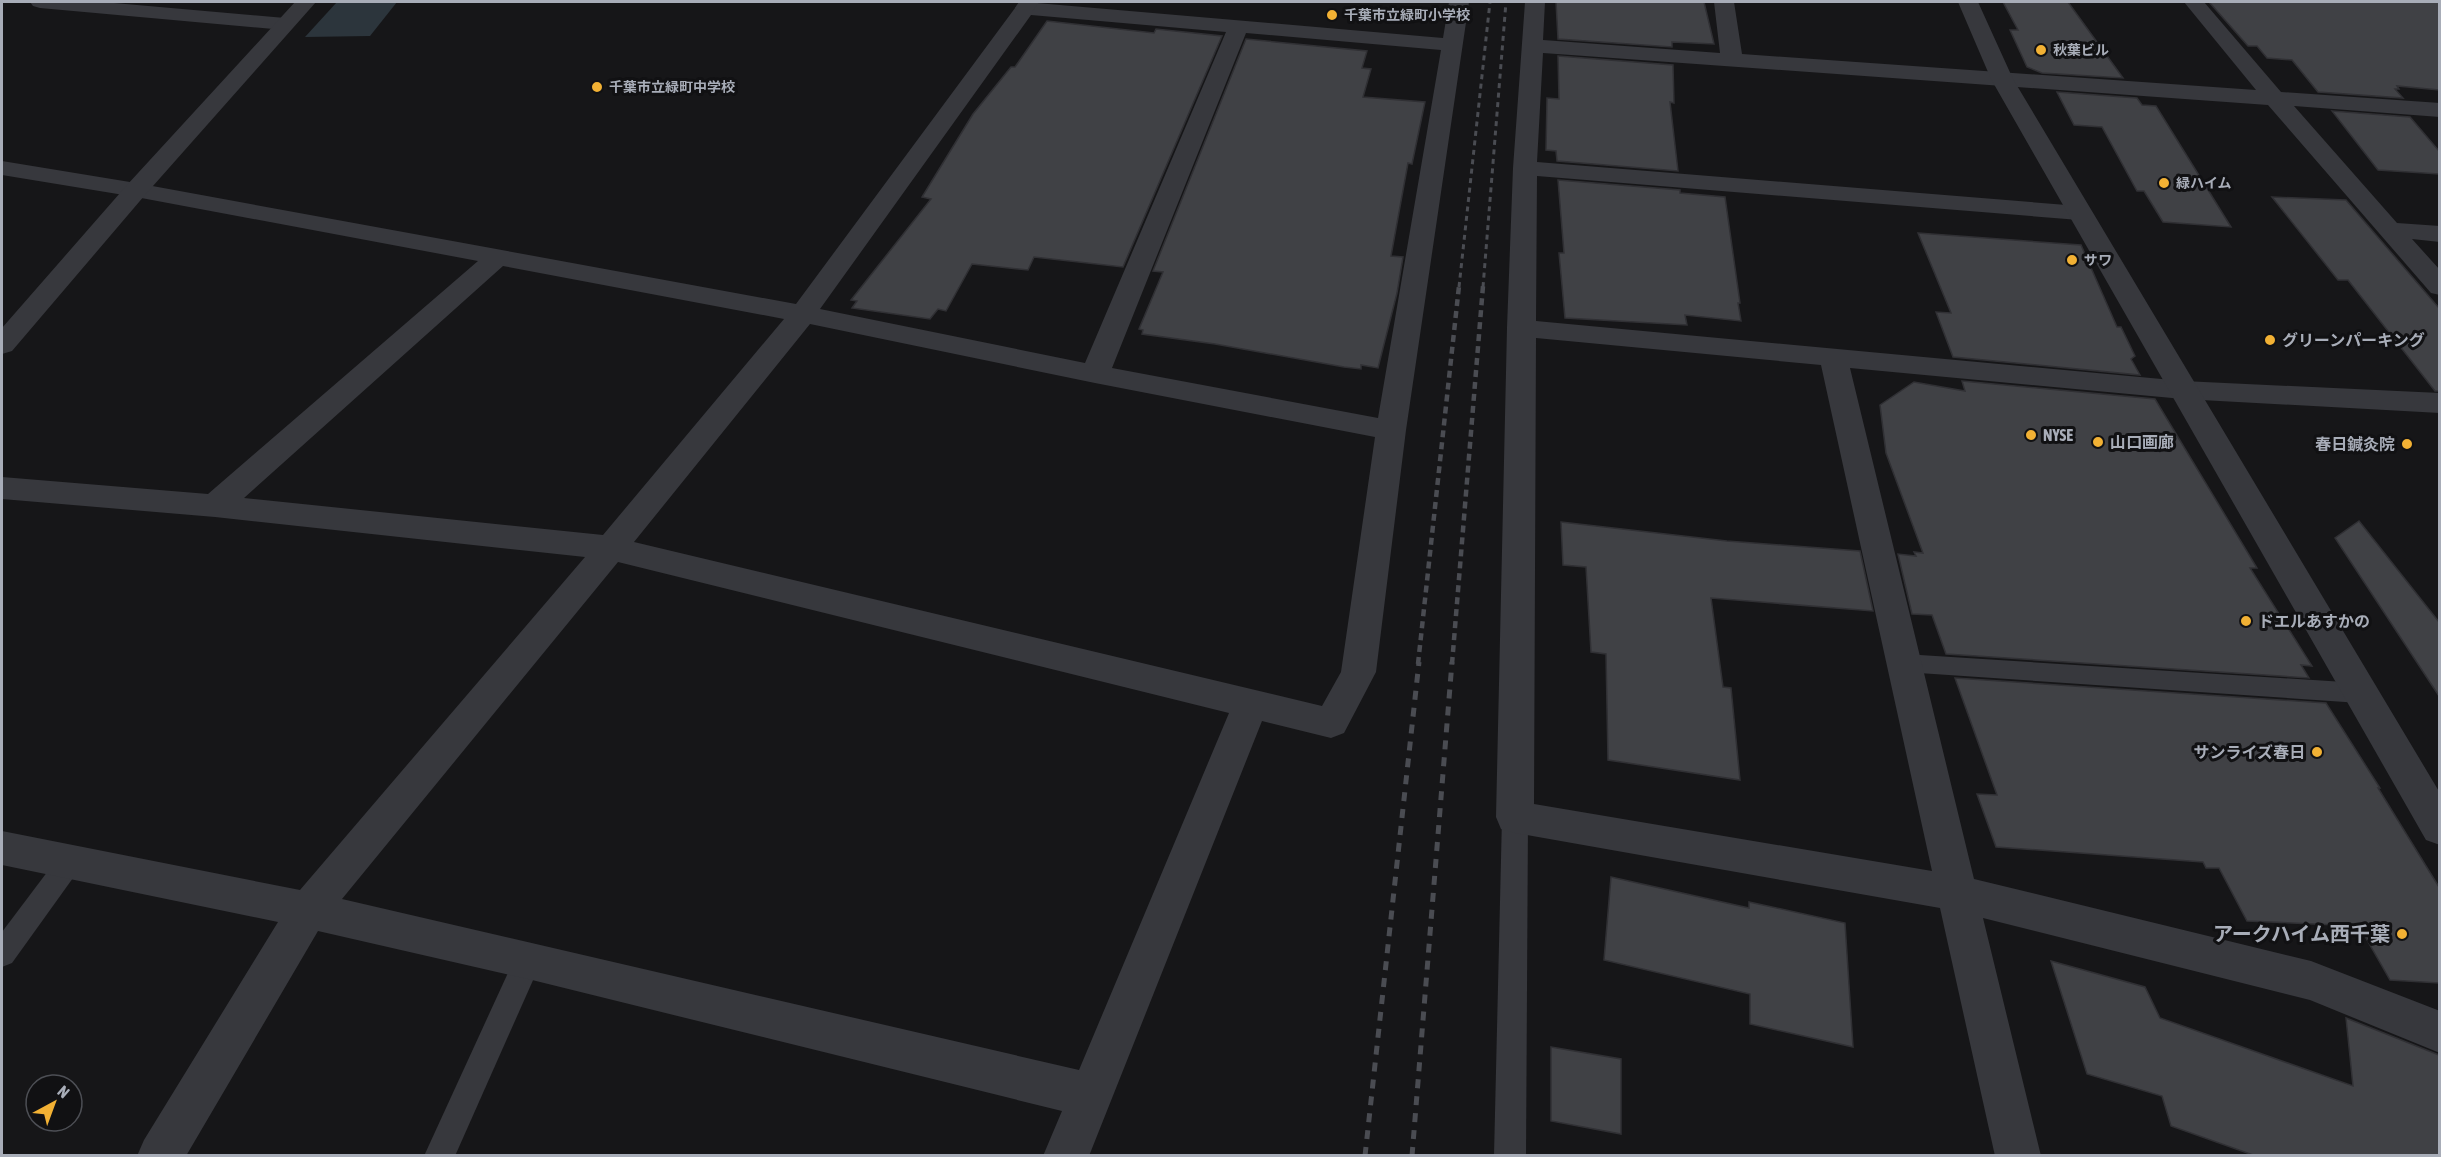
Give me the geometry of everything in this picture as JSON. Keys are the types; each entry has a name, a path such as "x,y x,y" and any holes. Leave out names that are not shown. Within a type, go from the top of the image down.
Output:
{"street":[{"path":"40,2 285,24"},
{"path":"2,345 136,190 306,2"},
{"path":"2,488 215,506 611,548 1331,723 1358,672 1391,430 1459,2"},
{"path":"1535,2 1525,168 1521,328 1515,817 1956,893 2311,981 2439,1032"},
{"path":"1724,2 1731,60"},
{"path":"1968,2 2002,79 2439,828"},
{"path":"2194,2 2274,98 2439,287"},
{"path":"160,1155 308,910 611,548 802,314 1027,5 1452,45"},
{"path":"1095,374 1239,26"},
{"path":"1534,46 2439,110"},
{"path":"2,168 136,190 802,314 1095,374 1391,430"},
{"path":"1525,168 2079,213"},
{"path":"2391,230 2439,234"},
{"path":"215,506 497,258"},
{"path":"1521,328 2183,390 2439,403"},
{"path":"1833,357 2018,1155"},
{"path":"1066,1155 1250,705"},
{"path":"2,848 308,910 528,960 1089,1095"}],"lane":[{"path":"1904,663 2360,693"},
{"path":"1510,1155 1515,817"},
{"path":"2,954 69,863"},
{"path":"439,1155 528,960"}],"shaded area":[{"path":"337,2 397,2 370,36 305,37"}],"building":[{"path":"1556,2 1704,2 1714,44 1672,42 1672,47 1558,39"},
{"path":"2003,2 2068,2 2123,78 2042,73 2027,67 2010,30 2018,30"},
{"path":"2209,2 2439,2 2439,90 2397,86 2399,89 2395,89 2403,98 2318,92 2292,60 2267,58 2257,46 2248,46"},
{"path":"1047,21 1154,33 1156,29 1222,36 1123,267 1034,257 1028,270 972,264 946,311 938,309 930,319 852,308 857,301 851,300 931,199 922,197 973,114 1011,67 1015,67"},
{"path":"1246,39 1367,51 1362,68 1371,69 1363,97 1425,102 1412,164 1408,163 1391,256 1403,257 1397,293 1378,368 1361,365 1361,369 1344,367 1215,344 1142,334 1143,330 1139,329 1163,272 1153,271"},
{"path":"1558,56 1673,65 1674,103 1670,102 1678,171 1557,161 1556,151 1546,150 1547,98 1559,99"},
{"path":"2057,92 2137,98 2142,105 2156,106 2231,227 2163,222 2144,191 2137,191 2102,127 2074,125"},
{"path":"2332,111 2410,117 2439,151 2439,174 2378,170"},
{"path":"1558,180 1680,190 1680,193 1725,197 1741,321 1685,315 1687,325 1565,318 1559,253 1564,253"},
{"path":"2272,197 2346,200 2439,308 2439,391 2435,391 2348,280 2338,280"},
{"path":"1918,233 2081,245 2117,327 2121,327 2135,356 2131,359 2140,375 1953,357 1936,312 1951,313"},
{"path":"1962,381 2155,399 2257,568 2250,568 2312,666 2301,665 2309,678 1946,654 1932,615 1912,614 1898,554 1916,556 1914,552 1923,553 1886,453 1880,405 1914,382 1965,391"},
{"path":"2359,521 2439,622 2439,696 2335,538"},
{"path":"1561,522 1727,541 1860,551 1873,611 1711,598 1723,687 1731,688 1740,780 1608,760 1606,654 1591,652 1586,567 1563,565"},
{"path":"1955,678 2326,703 2439,887 2439,983 2390,980 2359,926 2247,921 2219,868 2206,868 2203,862 1996,847 1977,794 1997,795"},
{"path":"1611,877 1749,908 1749,902 1845,923 1853,1047 1750,1024 1750,994 1604,960"},
{"path":"2051,961 2145,987 2160,1018 2353,1086 2346,1018 2439,1055 2439,1155 2253,1155 2171,1126 2162,1096 2087,1074"},
{"path":"1551,1047 1621,1059 1621,1134 1551,1121"}],"railway":[{"path":"1459,287 1490,2"},
{"path":"1483,287 1506,2"},
{"path":"1418,664 1459,286"},
{"path":"1452,664 1483,286"},
{"path":"1365,1156 1419,662"},
{"path":"1412,1156 1452,662"}],"place":[{"name":"千葉市立緑町小学校","path":"1332,15"},
{"name":"秋葉ビル","path":"2041,50"},
{"name":"千葉市立緑町中学校","path":"597,87"},
{"name":"緑ハイム","path":"2164,183"},
{"name":"サワ","path":"2072,260"},
{"name":"グリーンパーキング","path":"2270,340"},
{"name":"NYSE","path":"2031,435"},
{"name":"山口画廊","path":"2098,442"},
{"name":"春日鍼灸院","path":"2407,444"},
{"name":"ドエルあすかの","path":"2246,621"},
{"name":"サンライズ春日","path":"2317,752"},
{"name":"アークハイム西千葉","path":"2402,934"}]}
